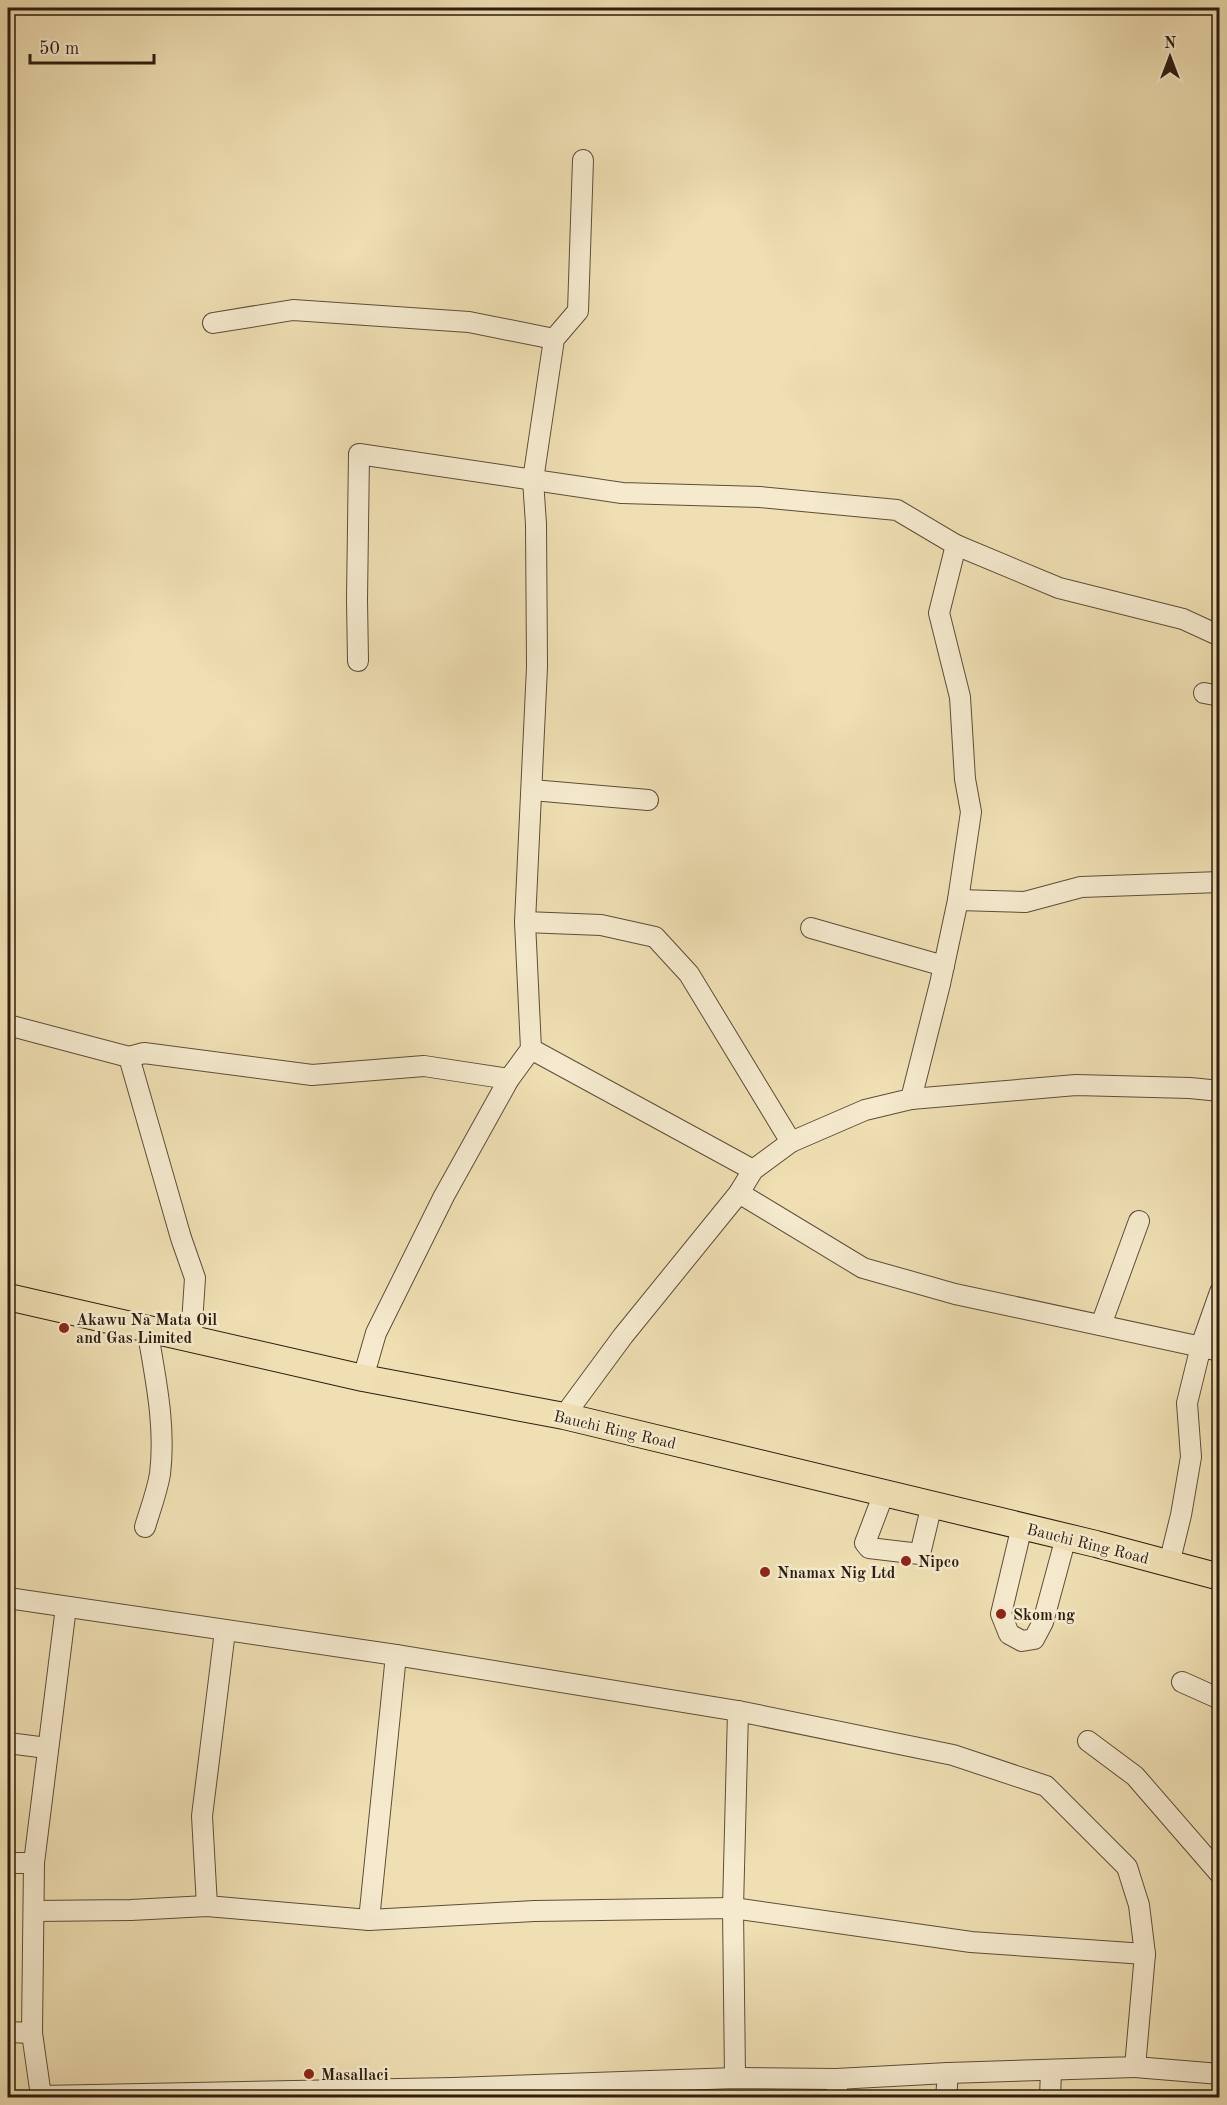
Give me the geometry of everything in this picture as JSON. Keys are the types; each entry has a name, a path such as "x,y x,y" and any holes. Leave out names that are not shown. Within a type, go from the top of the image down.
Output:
{"main road":[{"name":"Bauchi Ring Road","path":"8,1297 363,1378 564,1416 1022,1526 1220,1577"}],"street":[{"path":"363,1378 376,1333 444,1196 509,1079 531,1049 525,922 537,667 536,524 533,480 554,339 578,311 583,160"},
{"path":"213,323 292,310 469,322 554,339"},
{"path":"358,661 358,454 622,493 760,497 897,510 956,545 1059,588 1183,619 1220,636"},
{"path":"911,1099 958,900 970,812 965,779 960,697 939,613 956,545"},
{"path":"532,790 648,800"},
{"path":"958,900 1025,902 1081,887 1220,882"},
{"path":"525,922 601,925 655,937 689,974 791,1142"},
{"path":"811,928 944,966"},
{"path":"8,1025 129,1057 144,1053 312,1075 424,1066 509,1079"},
{"path":"531,1049 753,1170"},
{"path":"129,1057 181,1238 195,1278 191,1339"},
{"path":"564,1416 623,1336 739,1193 753,1170 791,1142 865,1110 911,1099 1076,1084 1220,1091"},
{"path":"739,1193 863,1268 955,1294 1210,1348"},
{"path":"1101,1324 1139,1221"},
{"path":"1169,1564 1191,1456 1187,1403 1210,1348 1220,1292"},
{"path":"145,1527 159,1477 162,1443 160,1411 147,1328"},
{"path":"884,1493 865,1543 869,1548 920,1554 932,1504"},
{"path":"1022,1526 1001,1614 1009,1635 1022,1641 1034,1639 1043,1622 1066,1537"},
{"path":"8,1598 396,1655 738,1711 953,1755 1046,1786 1127,1867 1139,1905 1145,1954 1135,2067"},
{"path":"66,1607 34,1863 32,2033 41,2097 453,2088 735,2078 837,2088 948,2073 1135,2067 1220,2074"},
{"path":"207,1906 202,1816 225,1631"},
{"path":"369,1920 396,1655"},
{"path":"1182,1682 1220,1699"},
{"path":"735,2078 733,1908 738,1711"},
{"path":"1088,1741 1136,1776 1220,1874"},
{"path":"8,1743 47,1748"},
{"path":"8,1863 34,1863"},
{"path":"34,1911 131,1910 207,1906 369,1920 534,1911 733,1908 971,1942 1145,1954"},
{"path":"8,2032 32,2033"},
{"path":"1050,2097 1051,2070"},
{"path":"946,2097 948,2073"}],"place":[{"name":"Akawu Na Mata Oil and Gas Limited","path":"64,1328"},
{"name":"Nipco","path":"906,1561"},
{"name":"Nnamax Nig Ltd","path":"765,1572"},
{"name":"Skom ng","path":"1001,1614"},
{"name":"Masallaci","path":"309,2074"}]}
